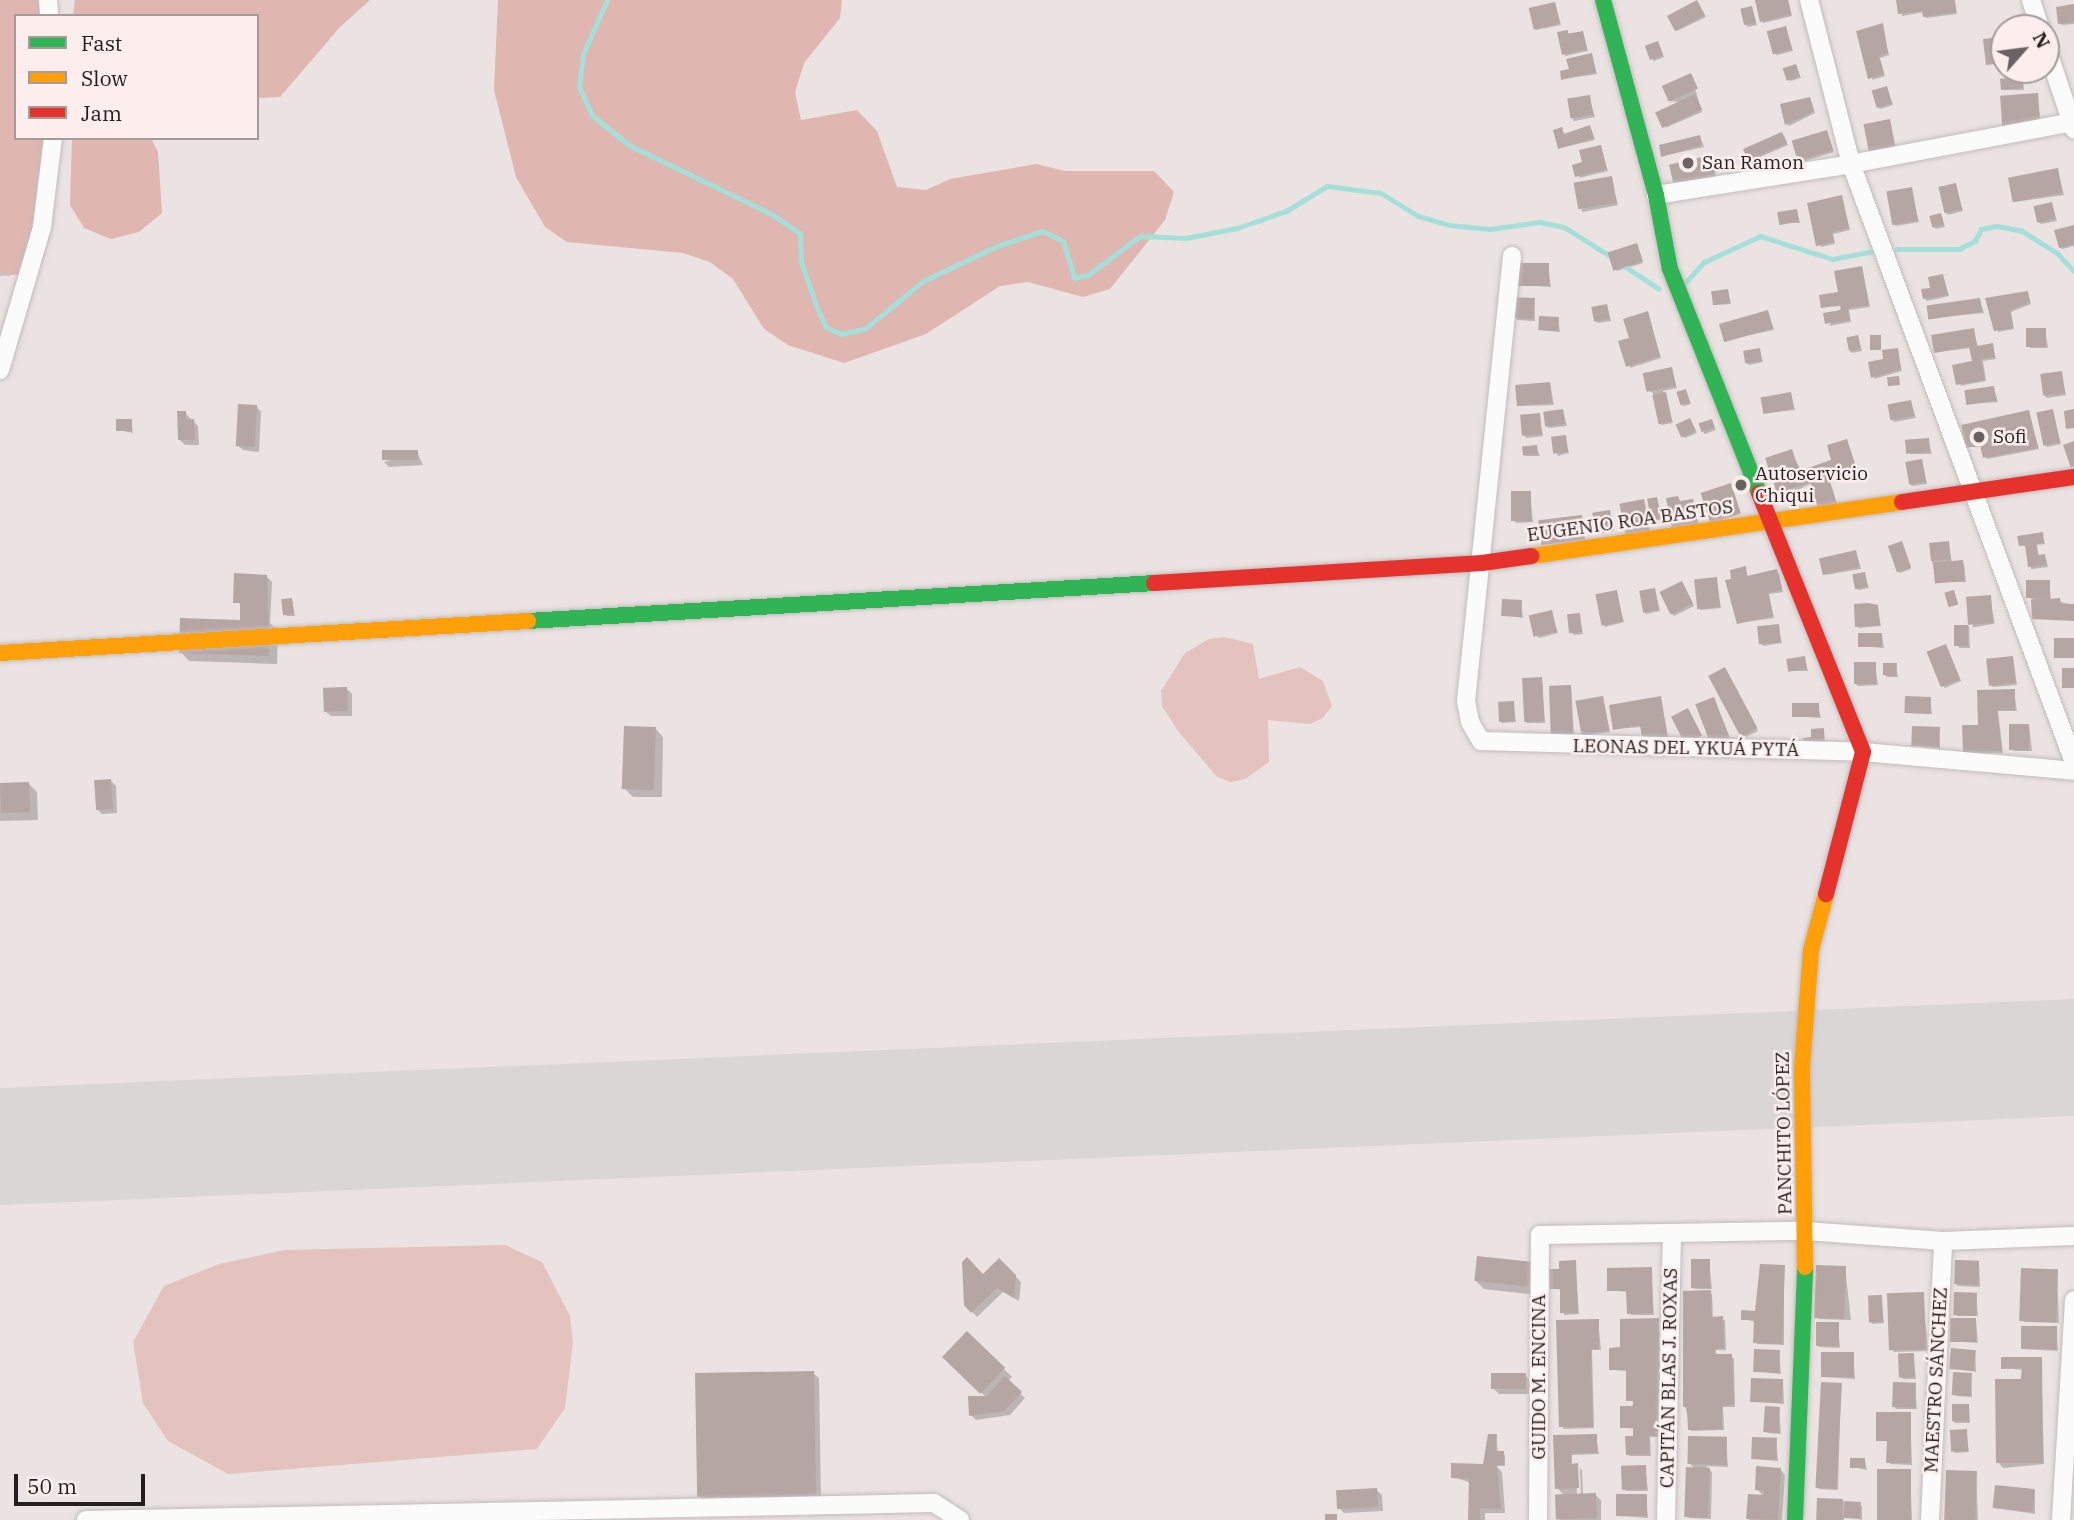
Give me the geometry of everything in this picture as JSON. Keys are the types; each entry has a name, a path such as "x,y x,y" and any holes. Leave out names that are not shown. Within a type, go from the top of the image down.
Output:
{"street":[{"path":"1603,0 1656,195 1670,269 1863,752"},
{"path":"1809,0 1851,164 2074,762"},
{"path":"1656,195 1851,164 2073,124 2059,84"},
{"path":"0,370 42,227 53,140"},
{"path":"1482,563 1512,256"},
{"name":"EUGENIO ROA BASTOS","path":"0,653 1482,563 2074,477"},
{"name":"LEONAS DEL YKUÁ PYTÁ","path":"1482,563 1466,701 1470,722 1481,741 1863,752 2074,771"},
{"name":"PANCHITO LÓPEZ","path":"1795,1520 1806,1231 1802,1068 1811,950 1863,752"},
{"path":"1672,1236 1806,1231 1943,1241 2074,1236"},
{"name":"GUIDO M. ENCINA","path":"1538,1520 1540,1235 1672,1236"},
{"name":"CAPITÁN BLAS J. ROXAS","path":"1666,1520 1672,1236"},
{"name":"MAESTRO SÁNCHEZ","path":"1930,1520 1943,1241"},
{"path":"2061,1520 2074,1300"},
{"path":"86,1520 944,1506 960,1520"}],"shaded area":[{"path":"0,0 45,0 46,14 14,14 14,140 52,140 45,253 38,273 0,276"},
{"path":"75,0 370,0 340,27 280,97 259,98 259,14 73,14"},
{"path":"498,0 842,0 840,18 804,63 795,92 801,120 857,110 877,131 897,187 926,190 950,179 1036,164 1065,171 1154,171 1174,192 1165,220 1110,289 1083,297 1028,282 1000,286 926,334 844,363 788,345 764,329 733,279 710,262 683,253 567,242 545,227 516,177 494,90"},
{"path":"72,140 152,140 158,152 162,213 139,232 111,239 84,228 70,205"},
{"path":"1224,637 1253,644 1259,679 1300,667 1323,681 1332,706 1323,718 1310,724 1268,720 1269,762 1245,779 1231,782 1217,777 1178,731 1162,706 1161,691 1185,653 1209,639"},
{"path":"505,1245 542,1262 570,1316 573,1343 565,1408 537,1449 228,1474 168,1441 143,1403 133,1342 164,1286 219,1264 285,1250"}],"building":[{"path":"1697,0 1705,15 1675,31 1667,16"},
{"path":"1755,0 1788,0 1791,14 1760,22"},
{"path":"1896,0 1954,0 1956,12 1923,17 1922,11 1898,14"},
{"path":"1555,2 1560,23 1534,30 1529,8"},
{"path":"2074,4 2074,22 2060,24 2060,14 2057,14 2056,7"},
{"path":"1752,6 1756,23 1744,25 1740,9"},
{"path":"1883,23 1888,53 1879,56 1884,74 1868,79 1856,31"},
{"path":"1786,26 1792,49 1773,54 1767,31"},
{"path":"1568,30 1568,34 1583,31 1587,49 1562,55 1557,32"},
{"path":"1990,38 1990,65 1986,65 1983,39"},
{"path":"1658,41 1663,55 1650,60 1645,46"},
{"path":"1592,53 1596,72 1561,80 1560,71 1569,69 1566,59"},
{"path":"1796,64 1800,76 1787,81 1783,68"},
{"path":"1691,73 1698,89 1669,102 1662,86"},
{"path":"2000,84 2023,84 2023,88 2001,90"},
{"path":"1887,86 1892,103 1877,108 1872,90"},
{"path":"2038,93 2040,125 2002,128 2000,96"},
{"path":"1695,94 1702,109 1662,128 1655,113"},
{"path":"1590,95 1593,115 1570,118 1567,99"},
{"path":"1810,97 1814,111 1785,125 1780,104"},
{"path":"1890,119 1896,150 1870,156 1863,124"},
{"path":"1590,125 1594,138 1558,149 1553,130 1562,127 1564,134"},
{"path":"1827,130 1833,150 1798,161 1792,141"},
{"path":"1782,132 1787,143 1760,155 1765,168 1753,174 1743,149"},
{"path":"1700,135 1702,145 1661,157 1659,145"},
{"path":"1601,145 1607,169 1575,177 1572,165 1582,162 1579,150"},
{"path":"1711,155 1717,181 1675,191 1669,165"},
{"path":"2058,168 2063,193 2013,202 2008,178"},
{"path":"1612,176 1617,203 1578,209 1574,183"},
{"path":"1956,183 1962,209 1945,213 1938,187"},
{"path":"1912,187 1918,220 1892,225 1886,192"},
{"path":"1842,195 1849,228 1832,232 1834,242 1816,246 1807,203"},
{"path":"2052,202 2056,219 2037,223 2033,206"},
{"path":"1797,209 1799,222 1779,225 1777,212"},
{"path":"1941,213 1944,225 1932,228 1929,216"},
{"path":"2074,225 2074,244 2059,248 2054,230"},
{"path":"1637,243 1643,261 1613,271 1608,253"},
{"path":"1515,263 1549,263 1549,286 1515,286"},
{"path":"1862,266 1869,305 1848,308 1850,320 1825,324 1823,313 1841,310 1840,305 1821,308 1819,295 1838,292 1834,271"},
{"path":"1943,274 1948,295 1923,299 1921,289 1930,288 1928,277"},
{"path":"1728,289 1730,303 1713,305 1711,291"},
{"path":"2028,291 2030,302 2010,310 2013,328 1994,331 1985,298"},
{"path":"1514,297 1535,298 1534,319 1513,318"},
{"path":"1980,298 1982,312 1928,319 1927,306"},
{"path":"1607,304 1610,319 1594,322 1591,307"},
{"path":"1768,310 1773,328 1724,342 1719,324"},
{"path":"1648,311 1660,356 1626,367 1618,341 1629,338 1623,319"},
{"path":"1539,316 1559,317 1558,331 1538,330"},
{"path":"1974,328 1977,346 1993,343 1995,357 1981,359 1985,380 1956,385 1952,365 1972,361 1969,347 1934,353 1931,335"},
{"path":"2026,328 2046,328 2046,347 2026,347"},
{"path":"1858,335 1861,349 1849,351 1846,337"},
{"path":"1870,335 1881,335 1881,350 1870,350"},
{"path":"1760,348 1762,361 1745,363 1743,351"},
{"path":"1898,348 1901,369 1871,378 1868,362 1883,359 1882,350"},
{"path":"1672,367 1676,386 1647,392 1643,373"},
{"path":"2062,371 2065,393 2043,396 2040,374"},
{"path":"1899,376 1900,385 1888,386 1887,377"},
{"path":"1550,382 1552,403 1517,406 1515,385"},
{"path":"1994,386 1996,401 1966,405 1964,390"},
{"path":"1686,389 1690,402 1681,405 1676,392"},
{"path":"1666,392 1672,421 1659,424 1652,395"},
{"path":"1791,392 1794,409 1763,414 1760,397"},
{"path":"1911,400 1914,416 1890,420 1887,405"},
{"path":"238,404 257,405 255,447 236,446"},
{"path":"1563,409 1565,424 1545,427 1543,412"},
{"path":"2053,409 2060,442 2043,446 2036,413"},
{"path":"2074,409 2074,428 2066,429 2064,411"},
{"path":"2029,410 2038,448 1983,458 1980,445 1966,448 1961,425"},
{"path":"177,411 186,411 186,420 194,419 195,440 178,440"},
{"path":"1540,413 1542,434 1522,436 1520,415"},
{"path":"1690,418 1696,431 1681,437 1675,425"},
{"path":"116,419 132,419 132,431 116,431"},
{"path":"1712,419 1715,428 1701,432 1699,423"},
{"path":"1566,435 1568,452 1553,454 1551,437"},
{"path":"1929,438 1930,452 1906,454 1905,440"},
{"path":"1847,439 1856,467 1828,476 1837,505 1819,511 1810,482 1777,493 1765,458 1792,449 1799,471 1831,460 1827,445"},
{"path":"2074,441 2074,466 2071,468 2063,445"},
{"path":"1537,445 1538,454 1523,456 1522,447"},
{"path":"382,450 418,450 418,460 382,460"},
{"path":"1922,459 1926,482 1909,485 1905,462"},
{"path":"1731,483 1741,513 1710,523 1701,493"},
{"path":"1511,491 1531,491 1531,521 1511,521"},
{"path":"1678,496 1680,501 1693,499 1699,527 1672,528 1666,498"},
{"path":"1657,497 1661,520 1651,521 1647,499"},
{"path":"1644,499 1650,530 1626,535 1619,504"},
{"path":"1610,510 1613,529 1595,532 1592,513"},
{"path":"1582,515 1585,540 1541,545 1538,520"},
{"path":"2043,532 2044,543 2036,544 2038,555 2045,554 2046,565 2028,567 2025,545 2019,546 2017,536"},
{"path":"1902,541 1911,567 1897,572 1888,546"},
{"path":"1949,541 1951,559 1931,561 1929,543"},
{"path":"1856,550 1860,567 1823,575 1819,559"},
{"path":"1963,560 1965,581 1935,584 1933,563"},
{"path":"1746,566 1747,576 1777,569 1782,590 1768,593 1773,616 1737,624 1725,580 1731,579 1730,570"},
{"path":"1865,572 1868,587 1855,589 1852,574"},
{"path":"234,573 267,575 269,656 179,653 180,618 240,620 240,603 233,603"},
{"path":"1717,577 1720,607 1697,609 1694,579"},
{"path":"2026,580 2050,580 2050,599 2060,598 2061,604 2074,604 2074,621 2032,619 2031,600 2044,598 2026,598"},
{"path":"1682,581 1693,603 1670,614 1660,592"},
{"path":"1655,588 1659,610 1643,612 1639,591"},
{"path":"1617,590 1623,621 1602,626 1595,594"},
{"path":"1954,590 1958,604 1949,607 1944,593"},
{"path":"1991,595 1993,623 1968,625 1966,597"},
{"path":"292,598 294,614 283,615 281,599"},
{"path":"1502,599 1522,600 1521,617 1501,616"},
{"path":"1854,604 1878,605 1880,625 1855,627"},
{"path":"1552,610 1557,631 1534,637 1529,615"},
{"path":"1580,613 1582,632 1569,633 1567,614"},
{"path":"1779,624 1781,642 1759,644 1757,626"},
{"path":"1954,625 1968,625 1968,646 1954,646"},
{"path":"1858,633 1882,633 1882,647 1858,647"},
{"path":"2054,638 2074,638 2074,658 2054,658"},
{"path":"1946,644 1960,679 1941,687 1927,652"},
{"path":"1805,656 1807,669 1788,672 1786,659"},
{"path":"2013,656 2016,683 1989,686 1986,659"},
{"path":"1854,662 1876,662 1876,684 1854,684"},
{"path":"1883,663 1897,663 1896,676 1883,675"},
{"path":"1725,667 1757,728 1741,737 1708,676"},
{"path":"2062,668 2074,668 2074,688 2062,688"},
{"path":"1542,677 1544,721 1524,722 1522,678"},
{"path":"1571,685 1573,734 1551,735 1549,686"},
{"path":"347,687 348,711 324,712 323,688"},
{"path":"2015,689 2015,710 1997,710 2002,751 1963,752 1962,725 1978,725 1977,690"},
{"path":"1603,696 1609,730 1582,735 1575,701"},
{"path":"1661,696 1668,739 1643,743 1640,725 1613,730 1609,705"},
{"path":"1905,696 1931,697 1930,714 1904,713"},
{"path":"1714,697 1729,736 1710,743 1695,704"},
{"path":"1514,701 1515,721 1499,722 1498,702"},
{"path":"1792,703 1819,703 1819,717 1792,717"},
{"path":"1688,708 1702,736 1685,744 1671,717"},
{"path":"2009,724 2029,724 2029,750 2009,750"},
{"path":"624,726 656,727 654,790 622,789"},
{"path":"1912,726 1940,727 1939,747 1911,746"},
{"path":"1824,728 1825,748 1804,748 1803,738 1811,737 1811,729"},
{"path":"111,779 113,809 96,810 94,780"},
{"path":"29,782 30,812 1,813 0,783"},
{"path":"1477,1256 1532,1262 1529,1287 1474,1281"},
{"path":"967,1257 983,1274 999,1258 1016,1275 1014,1298 997,1288 971,1313 964,1305 962,1262"},
{"path":"1691,1259 1710,1259 1710,1288 1691,1288"},
{"path":"1576,1260 1578,1313 1560,1313 1560,1289 1550,1289 1549,1269 1559,1269 1559,1261"},
{"path":"1955,1260 1979,1261 1978,1285 1954,1284"},
{"path":"1760,1264 1785,1265 1782,1344 1753,1343 1754,1320 1741,1320 1741,1310 1755,1311"},
{"path":"1816,1265 1846,1266 1844,1319 1814,1318"},
{"path":"1652,1267 1653,1313 1627,1314 1626,1291 1607,1291 1607,1268"},
{"path":"2021,1268 2058,1269 2056,1322 2019,1321"},
{"path":"1711,1290 1712,1317 1723,1316 1724,1348 1715,1349 1715,1354 1732,1354 1734,1405 1722,1406 1722,1429 1688,1430 1687,1407 1683,1407 1683,1291"},
{"path":"1924,1292 1926,1349 1889,1350 1887,1293"},
{"path":"1954,1292 1977,1293 1976,1316 1953,1315"},
{"path":"1868,1295 1882,1295 1883,1322 1869,1322"},
{"path":"1659,1318 1662,1436 1649,1436 1649,1454 1626,1455 1625,1436 1633,1436 1633,1428 1620,1428 1620,1406 1633,1406 1633,1401 1626,1401 1626,1370 1609,1370 1609,1348 1620,1347 1620,1319"},
{"path":"1950,1318 1976,1318 1976,1342 1950,1342"},
{"path":"1599,1319 1599,1349 1591,1349 1593,1427 1559,1427 1556,1320"},
{"path":"1816,1322 1839,1322 1839,1346 1816,1346"},
{"path":"2021,1326 2057,1326 2057,1349 2021,1349"},
{"path":"967,1331 1005,1368 980,1394 942,1357"},
{"path":"1951,1348 1976,1350 1974,1371 1949,1369"},
{"path":"1754,1349 1780,1350 1779,1373 1753,1372"},
{"path":"1821,1352 1854,1352 1854,1377 1821,1377"},
{"path":"1914,1353 1915,1377 1899,1378 1898,1354"},
{"path":"2001,1357 2042,1357 2043,1463 1996,1463 1995,1379 2021,1379 2022,1368 2001,1369"},
{"path":"814,1371 816,1495 697,1497 695,1373"},
{"path":"1953,1372 1972,1373 1971,1396 1952,1395"},
{"path":"1491,1373 1526,1373 1526,1389 1491,1389"},
{"path":"1005,1376 1022,1392 1004,1411 969,1416 968,1396 987,1396"},
{"path":"1751,1378 1783,1379 1782,1403 1750,1402"},
{"path":"1821,1382 1842,1383 1836,1489 1815,1488"},
{"path":"1893,1382 1916,1383 1915,1408 1892,1407"},
{"path":"1952,1404 1969,1404 1969,1421 1952,1421"},
{"path":"1765,1406 1780,1407 1778,1433 1763,1432"},
{"path":"1876,1412 1911,1412 1911,1463 1886,1463 1887,1441 1876,1441"},
{"path":"1967,1429 1968,1451 1951,1452 1950,1430"},
{"path":"1488,1434 1497,1434 1496,1451 1504,1451 1504,1465 1497,1465 1501,1509 1480,1508 1480,1520 1468,1520 1469,1479 1451,1478 1451,1463 1483,1464"},
{"path":"1597,1434 1597,1453 1571,1453 1571,1464 1578,1463 1579,1488 1555,1489 1553,1435"},
{"path":"1688,1436 1727,1437 1727,1465 1688,1464"},
{"path":"1752,1437 1777,1438 1776,1460 1751,1459"},
{"path":"1850,1458 1865,1458 1865,1468 1850,1468"},
{"path":"1646,1465 1647,1489 1622,1490 1621,1466"},
{"path":"1756,1466 1781,1468 1778,1520 1746,1519 1748,1494 1764,1495 1764,1491 1755,1490"},
{"path":"1686,1467 1710,1468 1708,1518 1684,1517"},
{"path":"1877,1469 1911,1469 1911,1520 1877,1520"},
{"path":"1946,1470 1977,1471 1975,1520 1944,1520"},
{"path":"1995,1485 2035,1489 2032,1512 1993,1508"},
{"path":"1377,1488 1378,1507 1337,1509 1336,1490"},
{"path":"1596,1493 1597,1518 1556,1519 1555,1494"},
{"path":"1616,1494 1647,1494 1647,1516 1616,1516"},
{"path":"1817,1498 1843,1499 1842,1520 1816,1520"},
{"path":"1845,1501 1861,1502 1860,1519 1844,1518"},
{"path":"1325,1514 1337,1514 1337,1520 1325,1520"}],"waterway":[{"path":"607,0 583,54 579,87 592,115 629,145 773,215 800,233 801,262 816,305 826,327 841,334 866,328 923,281 997,246 1043,231 1063,241 1074,278 1088,275 1140,236 1186,238 1237,228 1286,211 1327,186 1381,193 1418,216 1449,225 1490,229 1540,222 1564,227 1613,258"},
{"path":"1897,249 1959,249 1975,241 1981,229 1997,226 2022,231 2057,253 2074,271"},
{"path":"1684,284 1704,262 1760,236 1832,259 1874,251"},
{"path":"1621,264 1659,289"}],"runway":[{"path":"0,1146 2074,1057"}],"traffic: fast":[{"path":"1603,0 1656,195 1670,269 1759,493"},
{"path":"528,621 1154,583"},
{"path":"1795,1520 1805,1267"}],"traffic: slow":[{"path":"1532,556 1902,502"},
{"path":"0,653 528,621"},
{"path":"1805,1267 1802,1067 1811,950 1826,894"}],"traffic: jam":[{"path":"1902,502 2074,477"},
{"path":"1759,493 1863,752 1826,894"},
{"path":"1154,583 1482,563 1532,556"}],"place":[{"name":"San Ramon","path":"1688,163"},
{"name":"Sofi","path":"1979,437"},
{"name":"Autoservicio Chiqui","path":"1741,485"}]}
